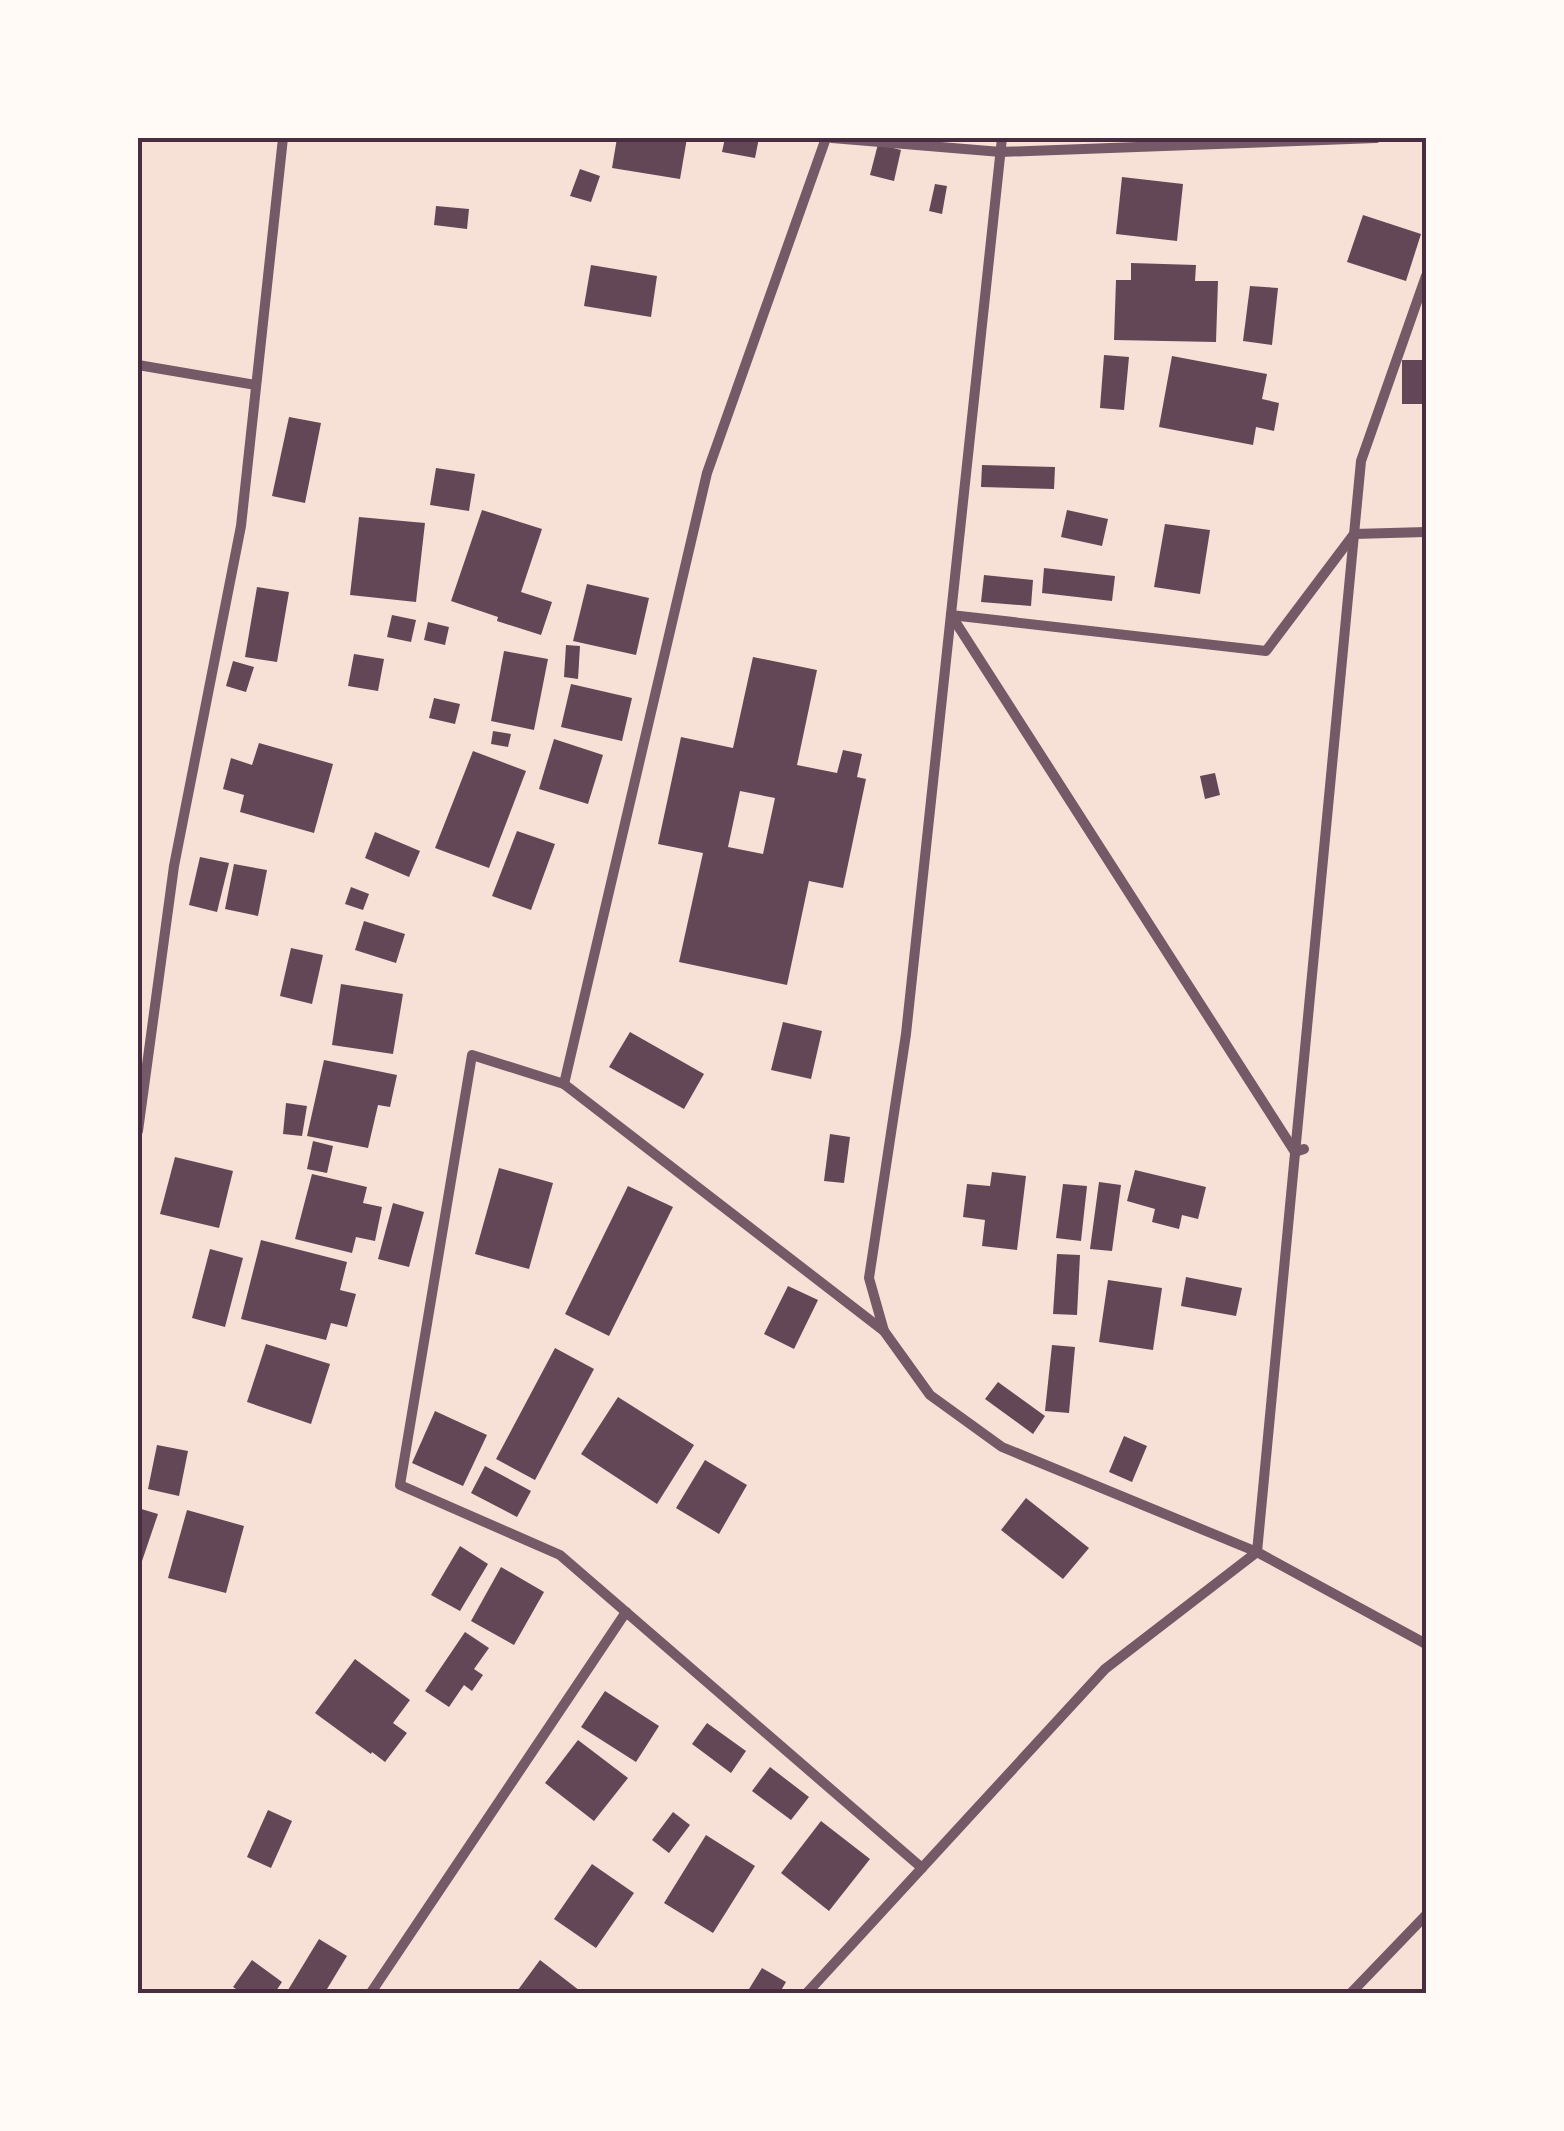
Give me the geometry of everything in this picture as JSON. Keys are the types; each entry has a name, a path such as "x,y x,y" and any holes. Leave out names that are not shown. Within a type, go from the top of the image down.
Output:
{"street":[{"path":"138,1130 174,866 241,526 282,138"},
{"path":"564,1084 708,473 829,138 1001,152 1376,138"},
{"path":"884,1331 869,1278 906,1034 1002,138"},
{"path":"806,1994 1105,1669 1257,1552 1300,1150 1361,461 1426,276"},
{"path":"138,365 256,385"},
{"path":"1354,534 1426,532"},
{"path":"951,615 1266,651 1354,534"},
{"path":"951,615 1300,1150"},
{"path":"922,1868 560,1554 400,1484 472,1055 564,1084 884,1331 930,1395 1002,1446 1257,1552 1426,1644"},
{"path":"370,1994 626,1612"},
{"path":"1350,1994 1426,1915"}],"building":[{"path":"617,138 687,138 680,179 612,168"},
{"path":"725,138 759,138 755,158 722,152"},
{"path":"878,144 901,150 894,181 870,175"},
{"path":"580,169 600,176 591,202 570,196"},
{"path":"1122,177 1183,184 1177,241 1116,234"},
{"path":"935,184 947,186 942,214 929,211"},
{"path":"436,206 469,209 467,229 434,225"},
{"path":"1363,215 1421,234 1406,281 1347,262"},
{"path":"1131,263 1196,265 1195,281 1218,281 1216,342 1114,340 1116,280 1131,280"},
{"path":"591,265 657,276 651,317 584,306"},
{"path":"1250,286 1278,288 1272,345 1243,341"},
{"path":"1104,355 1129,357 1124,410 1100,408"},
{"path":"1172,356 1267,374 1262,399 1279,403 1274,431 1256,427 1253,445 1159,427"},
{"path":"1402,360 1426,360 1426,404 1402,404"},
{"path":"289,417 321,423 305,503 272,496"},
{"path":"982,465 1055,467 1054,489 981,487"},
{"path":"436,468 475,474 469,511 430,505"},
{"path":"482,510 542,529 521,592 552,602 541,635 451,601"},
{"path":"1067,510 1108,519 1102,546 1061,537"},
{"path":"359,517 425,523 416,602 350,595"},
{"path":"1165,524 1210,530 1200,594 1154,587"},
{"path":"1044,568 1115,576 1112,601 1042,593"},
{"path":"984,575 1033,580 1031,606 981,602"},
{"path":"587,584 649,598 636,655 573,641"},
{"path":"257,587 289,592 277,662 245,657"},
{"path":"392,615 416,620 411,642 387,637"},
{"path":"428,622 449,627 445,645 424,640"},
{"path":"566,645 580,646 578,679 564,677"},
{"path":"504,651 548,659 534,730 491,721"},
{"path":"354,654 384,659 378,691 348,686"},
{"path":"753,657 817,670 797,765 837,773 843,750 862,754 857,777 866,779 843,888 809,881 787,985 679,962 703,853 658,844 681,737 733,748","holes":["740,791 775,798 763,854 728,847"]},
{"path":"233,661 254,667 246,692 226,686"},
{"path":"571,684 632,698 622,741 561,727"},
{"path":"434,698 460,704 455,724 429,718"},
{"path":"493,731 511,734 508,747 491,744"},
{"path":"554,739 603,755 588,804 539,789"},
{"path":"259,743 333,764 314,833 240,812 244,795 223,789 231,758 252,765"},
{"path":"473,751 526,771 489,868 435,848"},
{"path":"1215,773 1220,795 1205,799 1200,776"},
{"path":"517,831 555,844 531,910 492,896"},
{"path":"375,832 420,851 409,877 365,858"},
{"path":"200,857 229,863 217,912 189,905"},
{"path":"234,864 267,870 258,916 225,909"},
{"path":"351,887 369,894 363,910 345,904"},
{"path":"364,921 405,934 396,963 355,950"},
{"path":"291,948 323,955 312,1004 280,996"},
{"path":"341,984 403,994 393,1054 332,1045"},
{"path":"783,1022 822,1031 811,1079 771,1070"},
{"path":"630,1032 704,1074 684,1109 609,1067"},
{"path":"324,1060 397,1075 390,1107 378,1105 368,1148 307,1136"},
{"path":"286,1103 307,1106 302,1136 283,1134"},
{"path":"830,1134 850,1137 844,1183 824,1181"},
{"path":"313,1141 333,1146 327,1173 307,1169"},
{"path":"175,1157 233,1171 219,1228 160,1214"},
{"path":"499,1168 553,1183 529,1269 475,1254"},
{"path":"1135,1170 1206,1187 1198,1219 1182,1215 1179,1229 1152,1222 1155,1209 1127,1201"},
{"path":"992,1172 1026,1176 1017,1250 982,1246 985,1220 963,1217 967,1184 990,1186"},
{"path":"312,1174 367,1187 363,1203 382,1207 375,1241 356,1237 352,1253 295,1239"},
{"path":"1099,1182 1121,1185 1112,1251 1090,1249"},
{"path":"1063,1184 1087,1186 1081,1241 1056,1238"},
{"path":"628,1186 673,1207 609,1336 565,1314"},
{"path":"393,1203 424,1212 409,1267 378,1259"},
{"path":"261,1240 347,1262 340,1290 356,1294 347,1327 331,1323 326,1340 241,1319"},
{"path":"210,1249 243,1258 225,1327 192,1318"},
{"path":"1057,1254 1080,1255 1077,1315 1053,1314"},
{"path":"1186,1277 1242,1288 1236,1316 1181,1306"},
{"path":"1108,1280 1162,1288 1153,1350 1099,1342"},
{"path":"788,1286 818,1300 794,1349 764,1334"},
{"path":"266,1344 330,1364 311,1424 247,1402"},
{"path":"1052,1345 1075,1347 1069,1413 1045,1411"},
{"path":"555,1348 594,1369 535,1480 496,1459"},
{"path":"998,1382 1045,1416 1033,1434 985,1399"},
{"path":"618,1397 694,1445 657,1504 581,1454"},
{"path":"435,1411 487,1435 463,1486 412,1463"},
{"path":"1124,1436 1147,1446 1132,1482 1109,1472"},
{"path":"157,1445 188,1451 179,1496 148,1489"},
{"path":"705,1460 747,1485 719,1534 676,1508"},
{"path":"485,1466 531,1491 517,1517 471,1493"},
{"path":"1026,1498 1089,1548 1063,1579 1001,1530"},
{"path":"138,1508 158,1514 142,1561 138,1559"},
{"path":"187,1510 244,1526 226,1593 168,1578"},
{"path":"460,1546 488,1564 460,1611 431,1595"},
{"path":"501,1567 544,1592 514,1645 471,1621"},
{"path":"465,1632 489,1648 474,1669 483,1675 472,1691 464,1685 449,1707 425,1691"},
{"path":"355,1659 410,1700 393,1723 407,1733 385,1762 315,1713"},
{"path":"605,1691 659,1726 636,1762 581,1727"},
{"path":"707,1723 746,1751 731,1773 692,1744"},
{"path":"578,1740 628,1778 594,1821 545,1783"},
{"path":"770,1767 809,1797 791,1820 752,1791"},
{"path":"268,1810 292,1821 271,1868 247,1857"},
{"path":"673,1812 690,1825 669,1853 652,1840"},
{"path":"821,1821 870,1859 829,1911 781,1873"},
{"path":"706,1835 755,1866 713,1933 664,1903"},
{"path":"592,1864 634,1893 596,1948 554,1919"},
{"path":"319,1939 347,1956 324,1994 294,1994 288,1990"},
{"path":"252,1960 282,1982 274,1994 243,1994 233,1987"},
{"path":"540,1960 584,1994 515,1994"},
{"path":"762,1968 786,1982 779,1994 757,1994 749,1989"}]}
